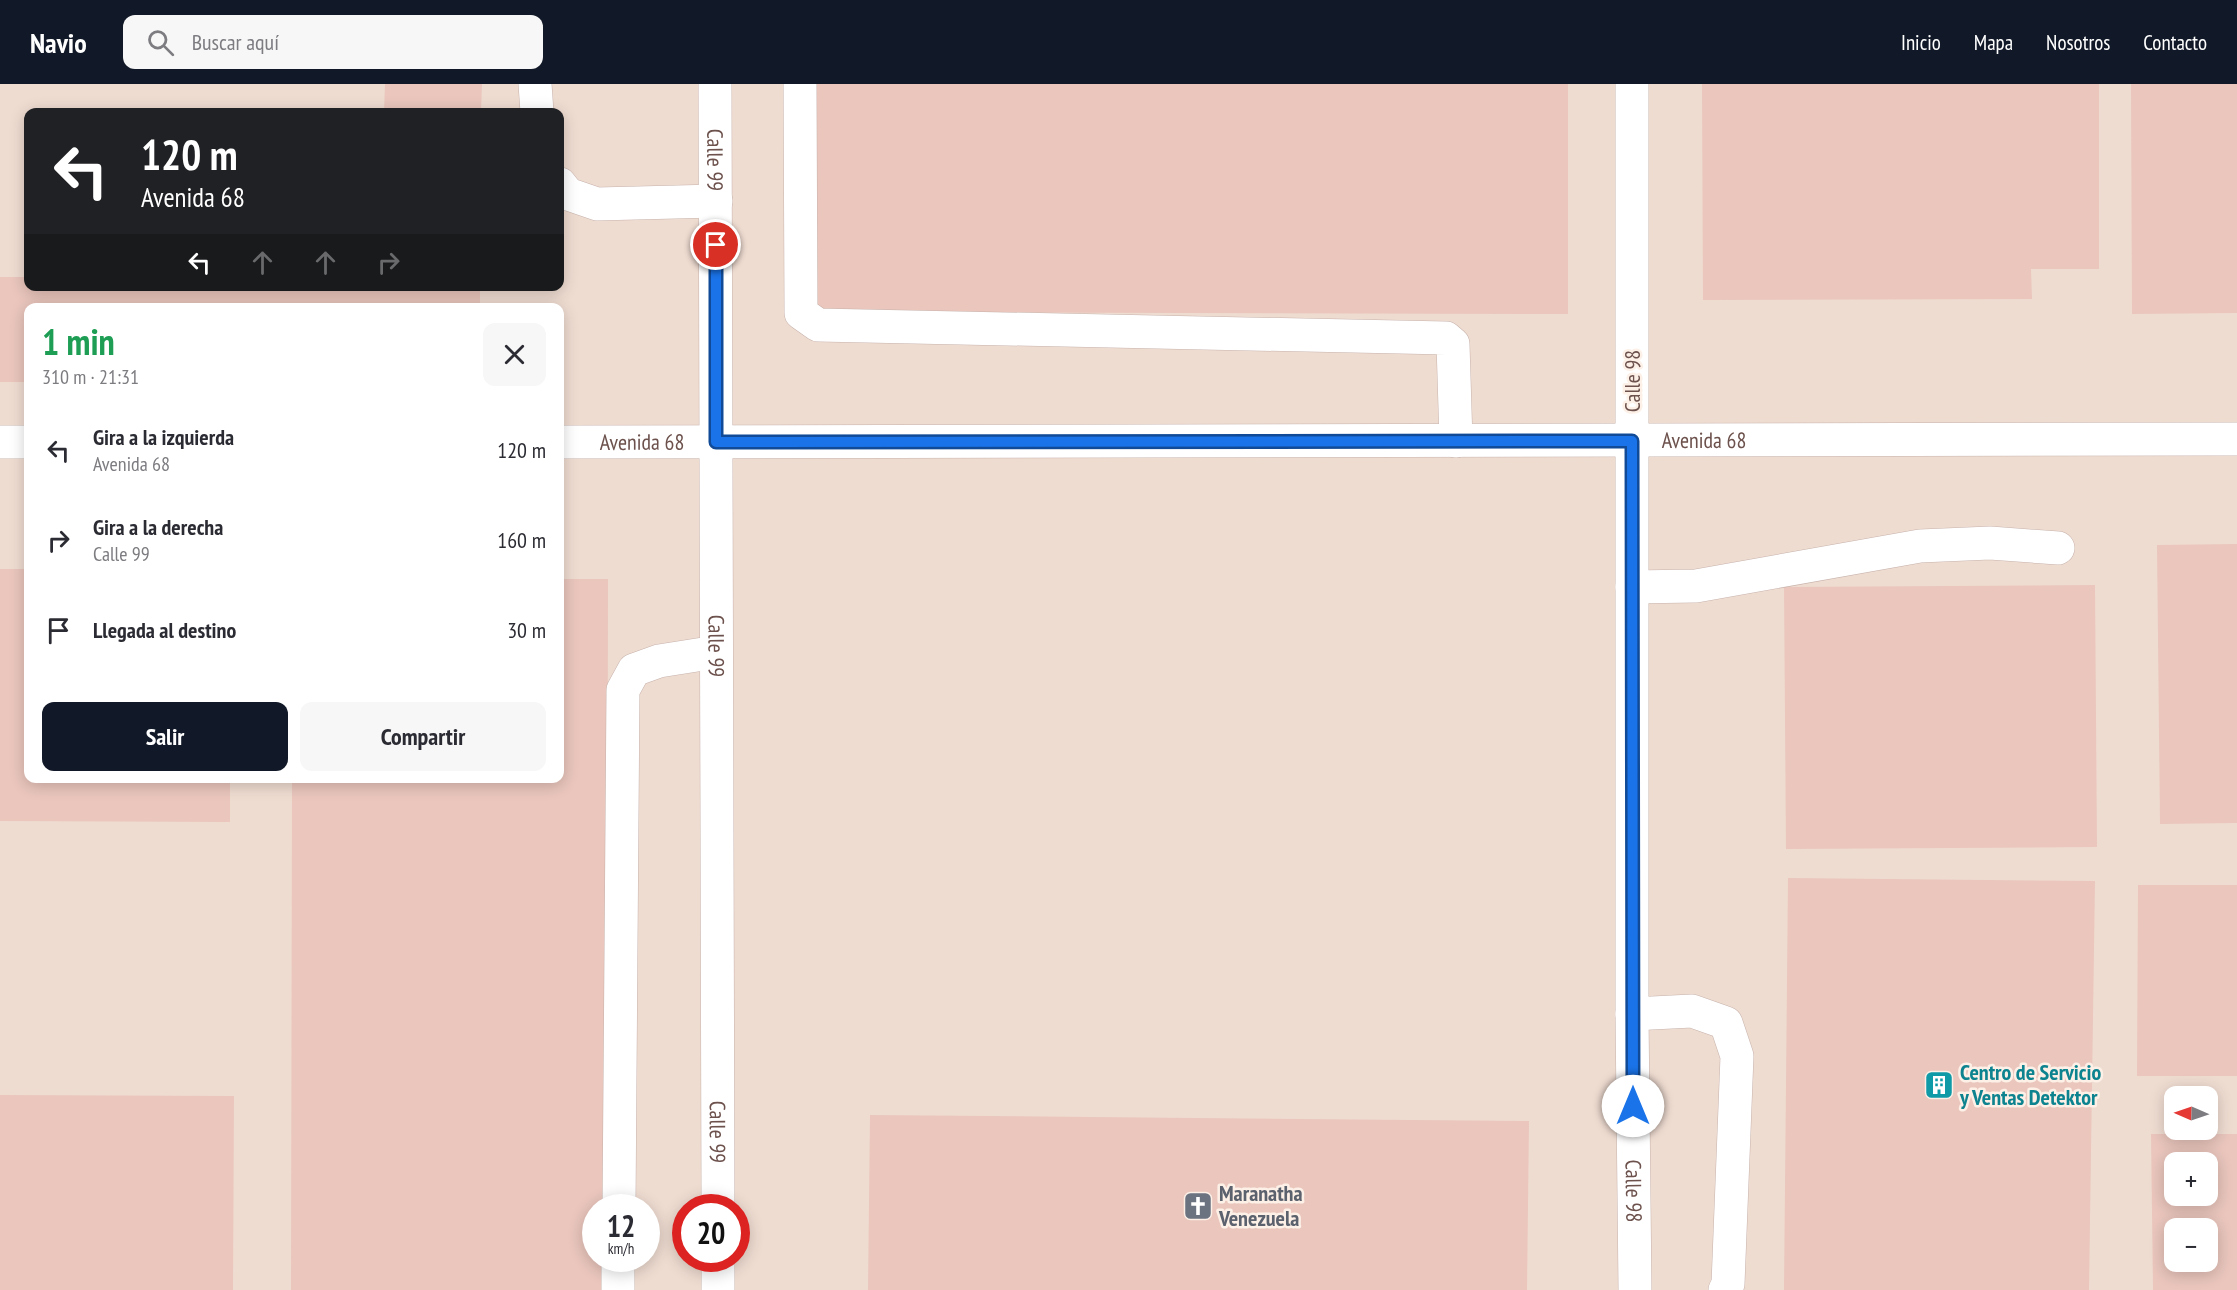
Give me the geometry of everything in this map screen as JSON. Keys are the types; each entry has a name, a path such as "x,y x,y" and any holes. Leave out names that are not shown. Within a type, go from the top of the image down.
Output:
{"lane":[{"path":"535,84 537,108"},
{"name":"Calle 99","path":"715,84 718,1194"},
{"path":"800,84 801,313 818,325 1446,338 1454,344 1456,441"},
{"name":"Calle 98","path":"1632,84 1632,1014 1635,1290"},
{"path":"564,189 568,194 597,204 716,201"},
{"name":"Avenida 68","path":"564,442 2237,439"},
{"path":"0,442 24,442"},
{"path":"1632,587 1696,586 1920,546 1990,543 2058,548"},
{"path":"619,1194 623,690 634,670 659,661 716,652"},
{"path":"1632,1014 1692,1011 1726,1023 1737,1056 1728,1284 1725,1290"},
{"path":"618,1272 618,1290"},
{"path":"718,1272 718,1290"}],"shaded area":[{"path":"0,84 2237,84 2237,1290 0,1290"}],"building":[{"path":"385,84 482,84 481,108 384,108"},
{"path":"809,84 1568,84 1568,314 808,312"},
{"path":"1702,84 2099,84 2099,269 2031,269 2032,299 1703,300"},
{"path":"2131,84 2237,84 2237,313 2132,314"},
{"path":"0,277 24,277 24,291 480,291 480,303 24,303 24,382 0,382"},
{"path":"2237,544 2237,823 2160,824 2157,545"},
{"path":"0,569 24,569 24,783 230,783 230,822 0,821"},
{"path":"564,579 608,579 607,1194 582,1194 582,1272 606,1272 606,1290 291,1290 292,783 564,783"},
{"path":"2095,585 2097,847 1786,849 1784,587"},
{"name":"Centro de Servicio y Ventas Detektor","path":"1788,878 2095,881 2089,1290 1784,1290"},
{"path":"2138,885 2237,885 2237,1076 2137,1076"},
{"path":"0,1095 234,1096 233,1290 0,1290"},
{"name":"Maranatha Venezuela","path":"870,1115 1529,1121 1527,1290 868,1290"},
{"path":"2151,1134 2164,1134 2164,1140 2218,1140 2218,1134 2237,1134 2237,1290 2153,1290"}],"place":[{"name":"Centro de Servicio y Ventas Detektor","path":"1939,1085"},
{"name":"Maranatha Venezuela","path":"1198,1206"}],"route":[{"path":"716,245 716,442 1632,441 1633,1106"}]}
